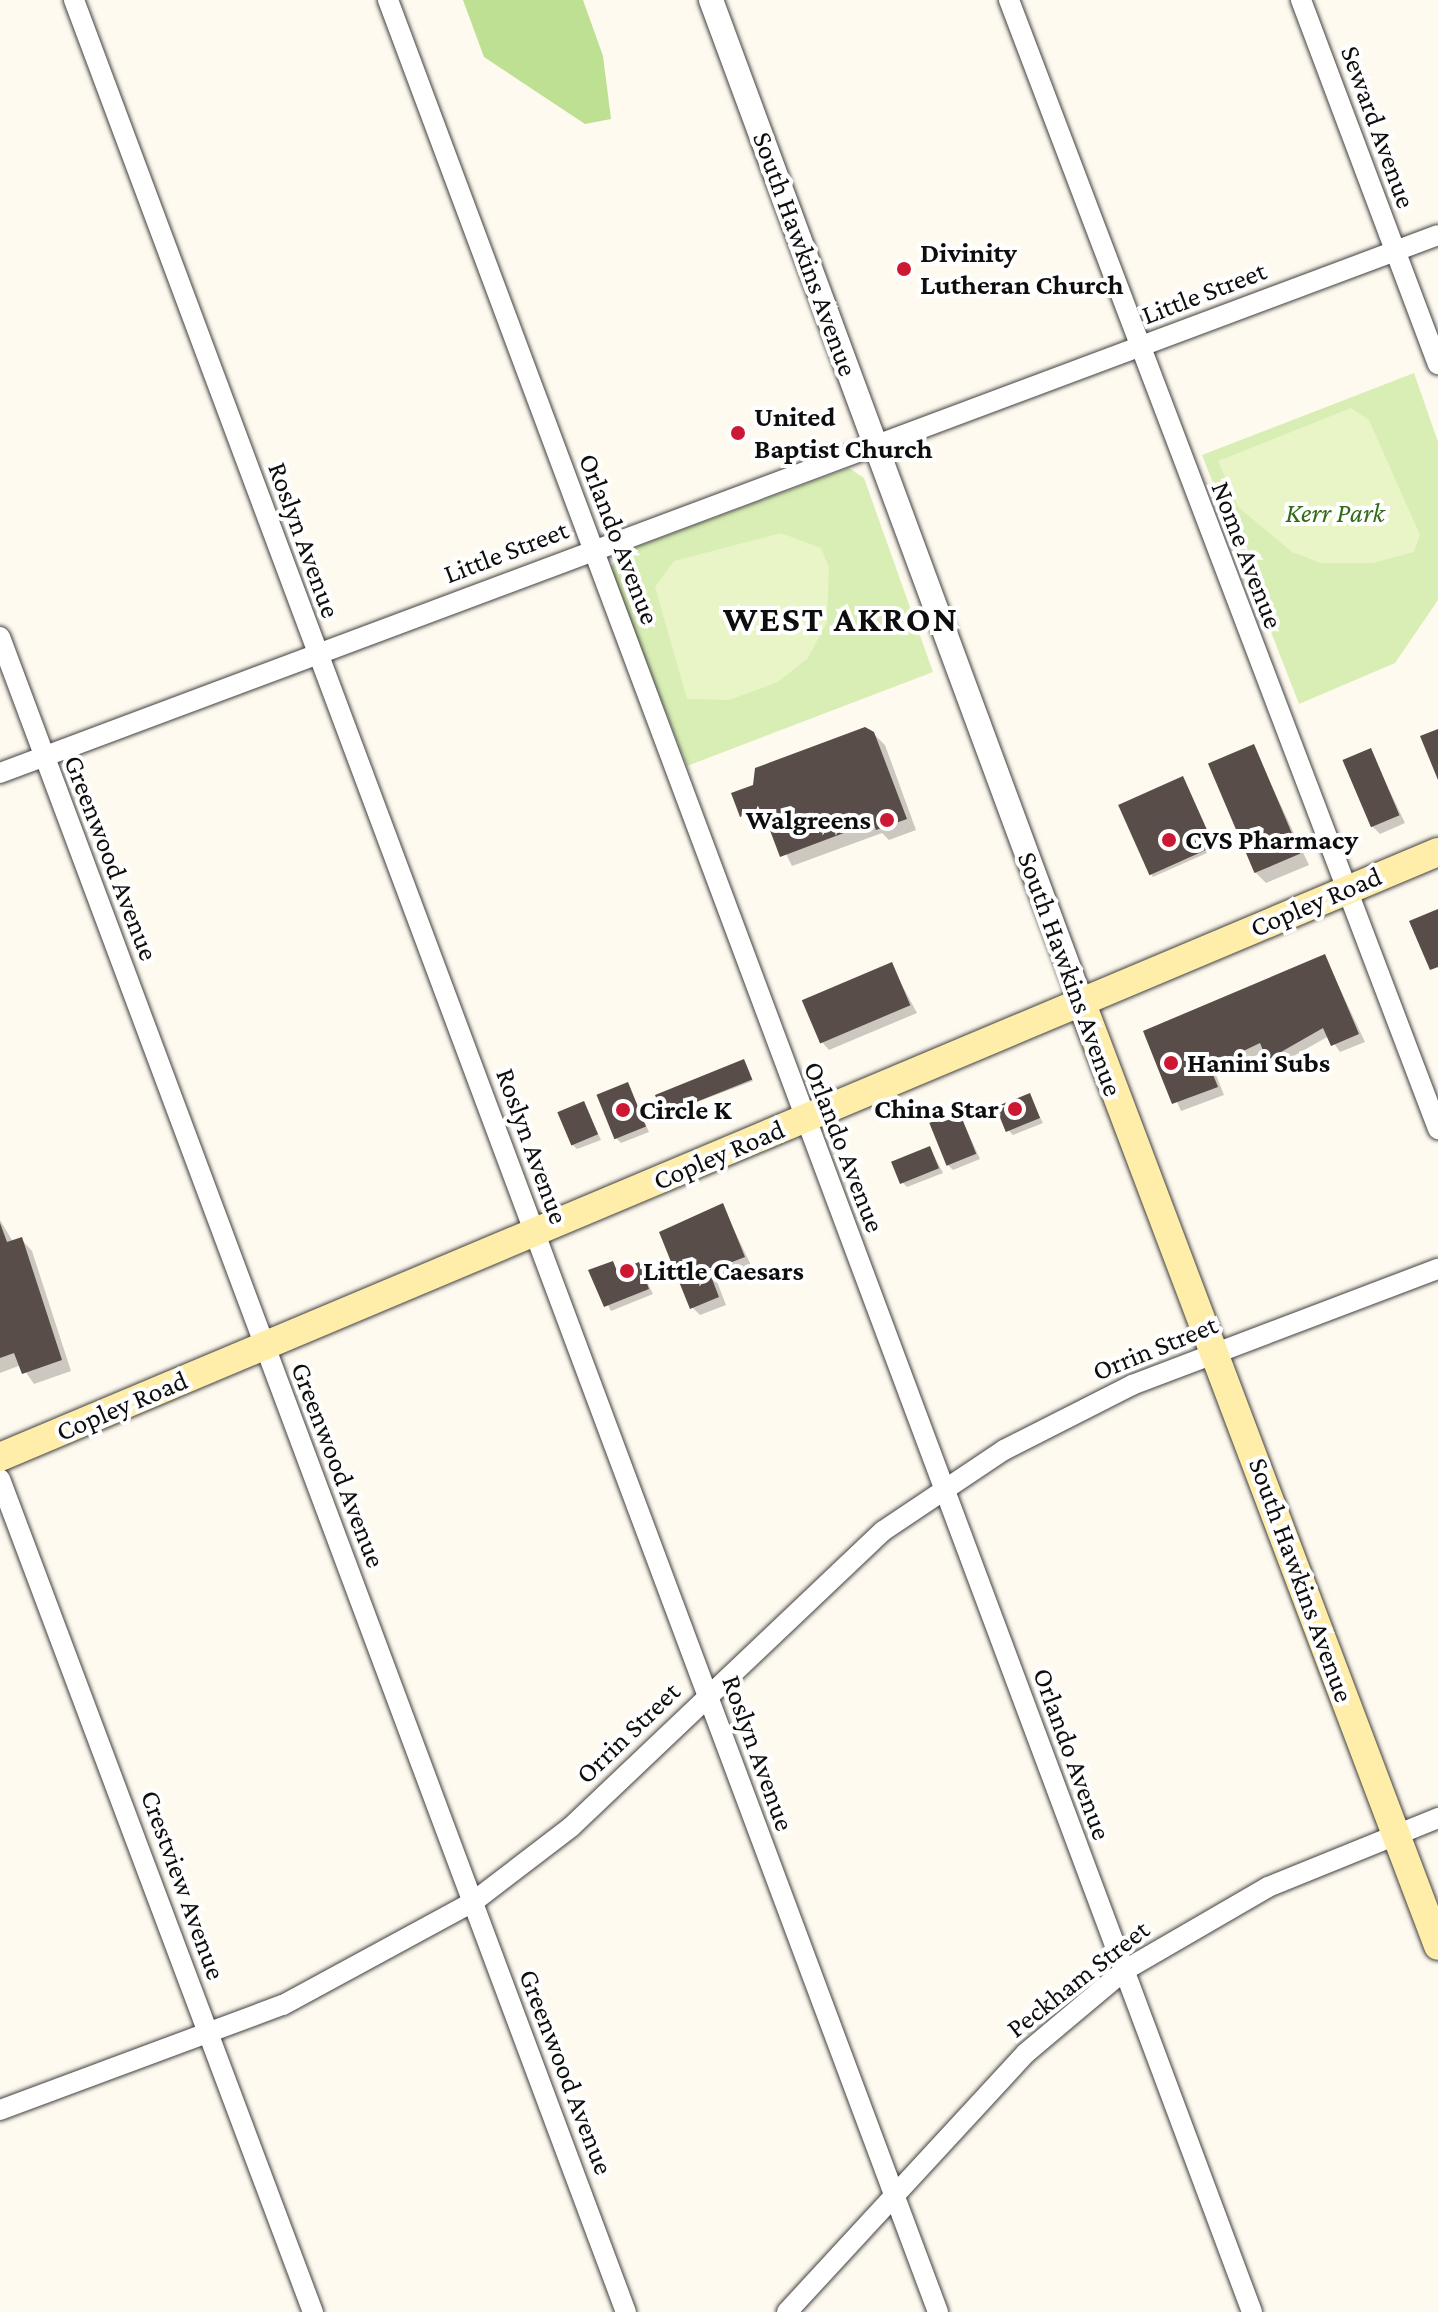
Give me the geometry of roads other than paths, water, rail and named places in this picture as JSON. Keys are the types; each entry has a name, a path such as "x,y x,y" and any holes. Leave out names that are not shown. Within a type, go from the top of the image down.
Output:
{"main road":[{"name":"Copley Road","path":"0,1457 1438,852"},
{"name":"South Hawkins Avenue","path":"1081,1001 1438,1946"}],"street":[{"name":"Roslyn Avenue","path":"74,0 938,2312"},
{"name":"Orlando Avenue","path":"388,0 941,1488 1252,2312"},
{"name":"South Hawkins Avenue","path":"711,0 1081,1001"},
{"name":"Nome Avenue","path":"1009,0 1438,1129"},
{"name":"Seward Avenue","path":"1301,0 1438,364"},
{"name":"Little Street","path":"0,773 1438,235"},
{"name":"Greenwood Avenue","path":"0,637 626,2312"},
{"name":"Orrin Street","path":"0,2110 208,2034 355,1972 473,1902 571,1827 817,1589 941,1488 1103,1398 1438,1269"},
{"name":"Crestview Avenue","path":"0,1479 313,2312"},
{"name":"Peckham Street","path":"787,2312 1026,2053 1125,1970 1268,1887 1438,1818"}],"place":[{"name":"Divinity Lutheran Church","path":"904,269"},
{"name":"United Baptist Church","path":"738,433"},
{"name":"Walgreens","path":"887,820"},
{"name":"CVS Pharmacy","path":"1169,840"},
{"name":"Hanini Subs","path":"1171,1063"},
{"name":"China Star","path":"1015,1109"},
{"name":"Circle K","path":"623,1110"},
{"name":"Little Caesars","path":"627,1271"}],"district":[{"name":"WEST AKRON","path":"841,620"}],"park label":[{"name":"Kerr Park","path":"1335,513"}]}
